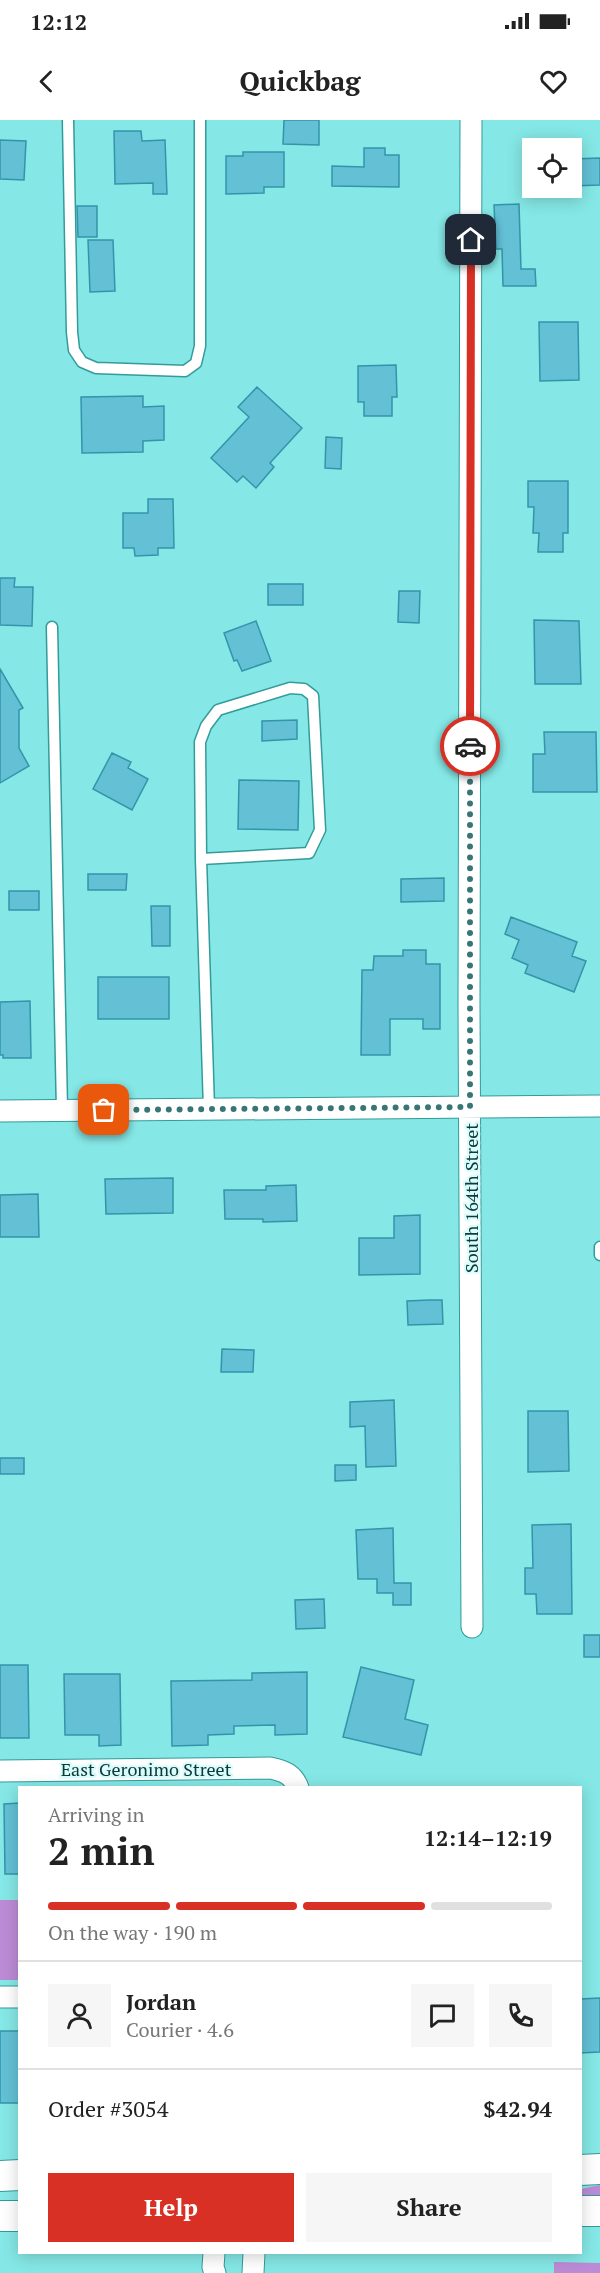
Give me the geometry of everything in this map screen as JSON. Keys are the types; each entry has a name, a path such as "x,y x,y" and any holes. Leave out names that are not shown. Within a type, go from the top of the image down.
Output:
{"main road":[{"path":"582,2170 600,2169"},
{"path":"0,2176 18,2175"},
{"path":"582,2211 600,2211"},
{"path":"0,2216 18,2216"}],"street":[{"name":"South 164th Street","path":"471,120 469,551 472,1627"},
{"path":"0,1111 600,1106"},
{"name":"East Geronimo Street","path":"0,1771 270,1768 282,1770 295,1782"},
{"path":"0,1997 18,1997"},
{"path":"214,2254 215,2273"},
{"path":"253,2273 255,2254"}],"lane":[{"path":"68,120 74,350 82,362 96,368 185,370 196,363 200,346 200,120"},
{"path":"52,627 62,1110"},
{"path":"201,859 309,853 313,848 320,830 313,696 304,689 290,688 218,711 206,726 200,742 201,859 208,1109"},
{"path":"600,1247 600,1255"}],"shaded area":[{"path":"0,1900 18,1900 18,1980 0,1980"},
{"path":"600,2185 600,2196 582,2196 582,2189"},
{"path":"554,2262 600,2263 600,2273 554,2273"}],"building":[{"path":"284,120 319,120 319,145 283,144"},
{"path":"114,131 141,131 142,141 165,140 167,194 153,194 153,183 115,184"},
{"path":"0,140 26,141 24,180 0,179"},
{"path":"364,148 385,148 385,155 399,155 399,187 332,186 332,166 364,167"},
{"path":"243,152 284,152 284,187 264,187 264,193 226,194 226,156 243,156"},
{"path":"600,158 600,185 582,186 582,159"},
{"path":"519,204 521,269 535,269 536,286 503,286 502,249 496,249 494,205"},
{"path":"77,206 97,206 97,237 78,237"},
{"path":"88,240 113,240 115,291 90,292"},
{"path":"539,322 578,322 579,380 540,381"},
{"path":"396,365 397,397 392,397 392,416 364,416 364,402 358,402 358,366"},
{"path":"257,387 302,428 270,463 274,467 256,488 243,476 237,482 211,458 249,417 238,407"},
{"path":"143,396 143,407 164,406 164,440 143,441 143,452 82,453 81,397"},
{"path":"326,437 342,438 341,469 325,468"},
{"path":"528,481 568,481 568,533 563,533 563,552 538,552 539,533 533,533 534,507 528,507"},
{"path":"148,499 173,499 174,548 158,548 158,555 135,556 134,548 123,548 123,513 148,513"},
{"path":"0,578 15,578 14,587 33,587 32,626 0,625"},
{"path":"268,584 303,584 303,605 268,605"},
{"path":"399,591 420,591 419,623 398,622"},
{"path":"534,620 579,621 581,684 535,684"},
{"path":"256,621 271,661 242,671 237,660 234,661 224,633"},
{"path":"0,669 23,708 19,710 19,748 29,766 0,783"},
{"path":"297,720 297,739 262,741 262,721"},
{"path":"544,732 596,732 597,792 533,792 533,754 545,754"},
{"path":"112,753 131,762 128,768 148,779 132,810 93,789"},
{"path":"239,780 299,781 298,830 238,829"},
{"path":"88,874 127,874 126,890 88,890"},
{"path":"444,878 444,901 401,902 401,879"},
{"path":"9,891 39,891 39,910 9,910"},
{"path":"151,906 170,906 170,946 152,946"},
{"path":"511,917 577,942 572,956 586,961 574,992 525,973 528,965 512,958 519,940 505,934"},
{"path":"403,950 426,950 426,964 440,964 440,1029 423,1029 423,1019 390,1019 390,1055 361,1055 362,970 373,970 374,956 403,956"},
{"path":"98,977 169,977 169,1019 98,1019"},
{"path":"30,1001 31,1058 3,1058 3,1055 0,1055 0,1002"},
{"path":"173,1178 173,1213 106,1214 105,1179"},
{"path":"296,1185 297,1221 263,1222 263,1219 225,1219 224,1190 266,1190 266,1186"},
{"path":"38,1194 39,1237 0,1237 0,1195"},
{"path":"420,1215 420,1274 359,1275 359,1238 394,1238 394,1216"},
{"path":"442,1300 443,1324 408,1325 407,1301"},
{"path":"222,1349 254,1350 253,1372 221,1372"},
{"path":"394,1400 396,1466 366,1467 365,1426 350,1427 350,1402"},
{"path":"528,1411 568,1411 569,1471 528,1472"},
{"path":"0,1458 24,1458 24,1474 0,1474"},
{"path":"335,1465 356,1465 356,1480 335,1481"},
{"path":"571,1524 572,1614 537,1614 536,1594 525,1594 525,1568 533,1568 532,1525"},
{"path":"393,1528 394,1583 411,1583 411,1605 393,1605 393,1593 377,1593 377,1579 358,1579 356,1530"},
{"path":"324,1599 325,1628 296,1629 295,1600"},
{"path":"584,1635 600,1635 600,1657 584,1657"},
{"path":"0,1665 28,1665 29,1738 0,1738"},
{"path":"361,1667 414,1680 405,1719 428,1725 421,1755 343,1737"},
{"path":"307,1672 307,1734 275,1735 275,1725 234,1726 234,1734 208,1735 208,1745 172,1746 171,1681 252,1680 252,1673"},
{"path":"64,1674 120,1674 121,1745 99,1746 99,1735 65,1735"},
{"path":"18,1803 18,1874 5,1874 4,1804"},
{"path":"600,1998 600,2052 582,2053 582,1999"},
{"path":"0,2031 18,2031 18,2103 0,2103"}],"way so far":[{"path":"104,1110 470,1107 470,746"}],"route":[{"path":"470,746 471,240"}]}
